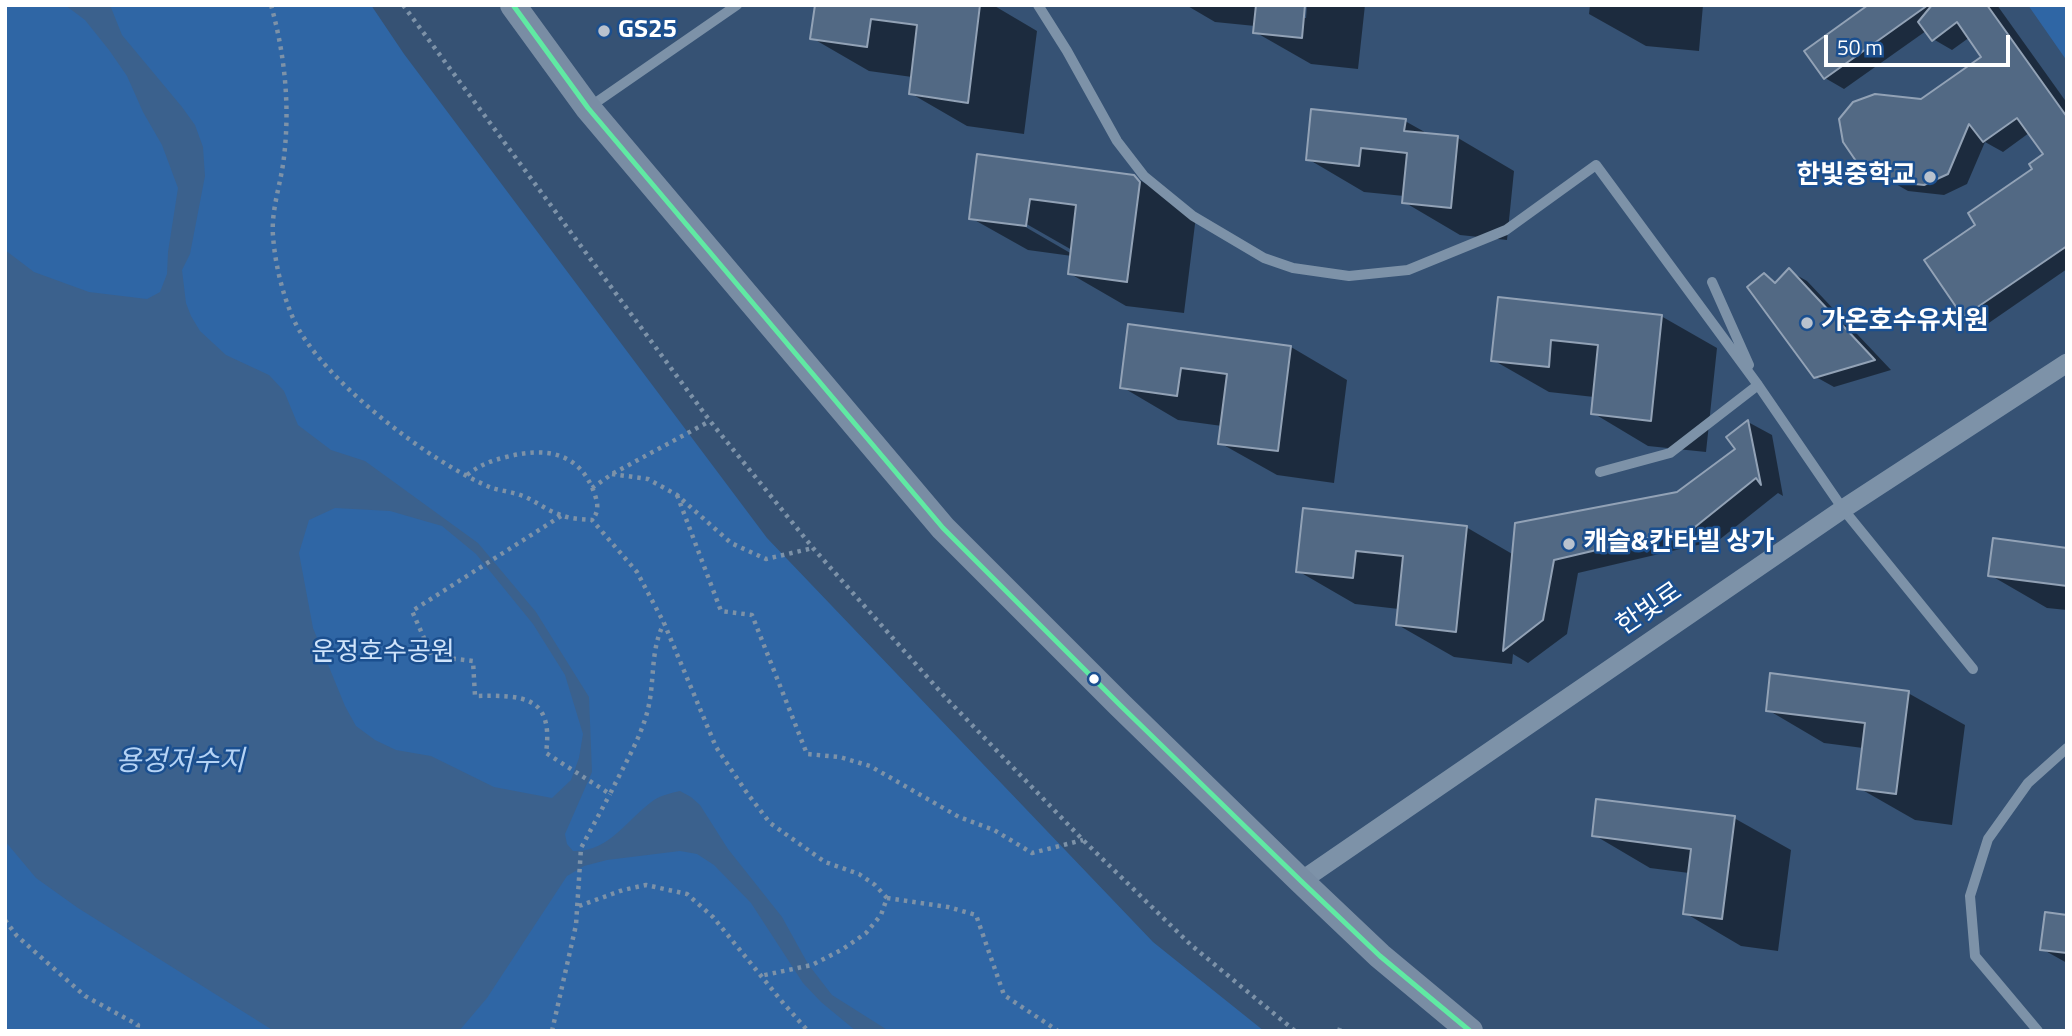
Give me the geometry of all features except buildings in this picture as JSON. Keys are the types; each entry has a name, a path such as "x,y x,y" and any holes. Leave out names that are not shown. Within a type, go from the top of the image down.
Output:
{"street":[{"path":"513,5 588,108 943,528 1301,881 1380,956 1470,1031"},
{"name":"한빛로","path":"1301,881 1843,509 2067,363"}],"lane":[{"path":"588,108 737,5"},
{"path":"1038,5 1117,141 1144,176 1193,216 1264,258 1293,268 1349,276 1408,270 1506,230 1596,165 1758,385 1843,509 1973,669"},
{"path":"1712,282 1758,385"},
{"path":"1600,472 1670,453 1758,385"},
{"path":"2038,1031 1975,956 1970,896 1988,839 2028,783 2067,748"}],"path":[{"path":"271,5 281,38 287,104 284,158 272,216 273,237 283,289 294,320 321,358 378,416 432,455 493,488 525,496 561,516 592,520 637,572 664,623 716,747 771,823 825,862 859,874 887,898 948,907 975,915 1004,995 1058,1031"},
{"path":"403,5 710,421 813,548 945,697 1083,840 1191,945 1295,1031"},
{"path":"592,488 612,474 710,421"},
{"path":"467,475 481,464 525,452 545,451 567,457 582,470 592,488 598,505 596,516 592,520"},
{"path":"612,474 648,479 677,495 732,543 766,559 813,548"},
{"path":"677,495 721,611 752,615 807,754 839,757 870,766 959,817 994,830 1032,853 1083,840"},
{"path":"561,516 411,611 432,656 473,661 475,696 513,695 535,704 546,719 546,753 610,794"},
{"path":"552,1031 579,906 581,848 610,794 648,712 656,642 664,623"},
{"path":"579,906 623,890 646,886 687,894 713,917 808,1031"},
{"path":"760,976 812,965 866,933 881,915 887,898"},
{"path":"5,920 17,936 85,996 138,1025 137,1031"}],"green space":[{"name":"운정호수공원","path":"5,5 371,5 404,54 767,538 1153,942 1264,1031 5,1031"},
{"path":"2028,5 2067,5 2067,61"}],"water":[{"name":"용정저수지","path":"65,5 110,5 122,35 195,125 203,147 205,176 190,254 182,270 186,303 200,331 226,355 269,375 284,391 298,425 331,450 365,461 478,543 536,612 589,697 592,772 565,834 567,844 573,851 597,846 617,833 657,798 680,791 691,797 700,805 728,849 782,917 808,964 832,995 889,1031 856,1031 821,1002 803,983 751,903 714,865 697,854 680,851 607,860 584,866 567,876 487,998 459,1031 274,1031 78,908 36,878 5,841 5,250 34,272 89,292 147,299 160,292 167,274 178,188 162,145 127,76 85,20","holes":["335,508 390,511 442,526 476,554 533,624 565,675 583,734 579,758 571,780 552,798 494,787 431,756 396,750 375,740 356,726 313,628 299,553 309,520"]}],"transit line":[{"path":"513,5 588,108 943,528 1301,881 1380,956 1470,1031"}],"place":[{"name":"GS25","path":"604,31"},
{"name":"한빛중학교","path":"1930,177"},
{"name":"가온호수유치원","path":"1807,323"},
{"name":"캐슬&칸타빌 상가","path":"1569,544"}]}
